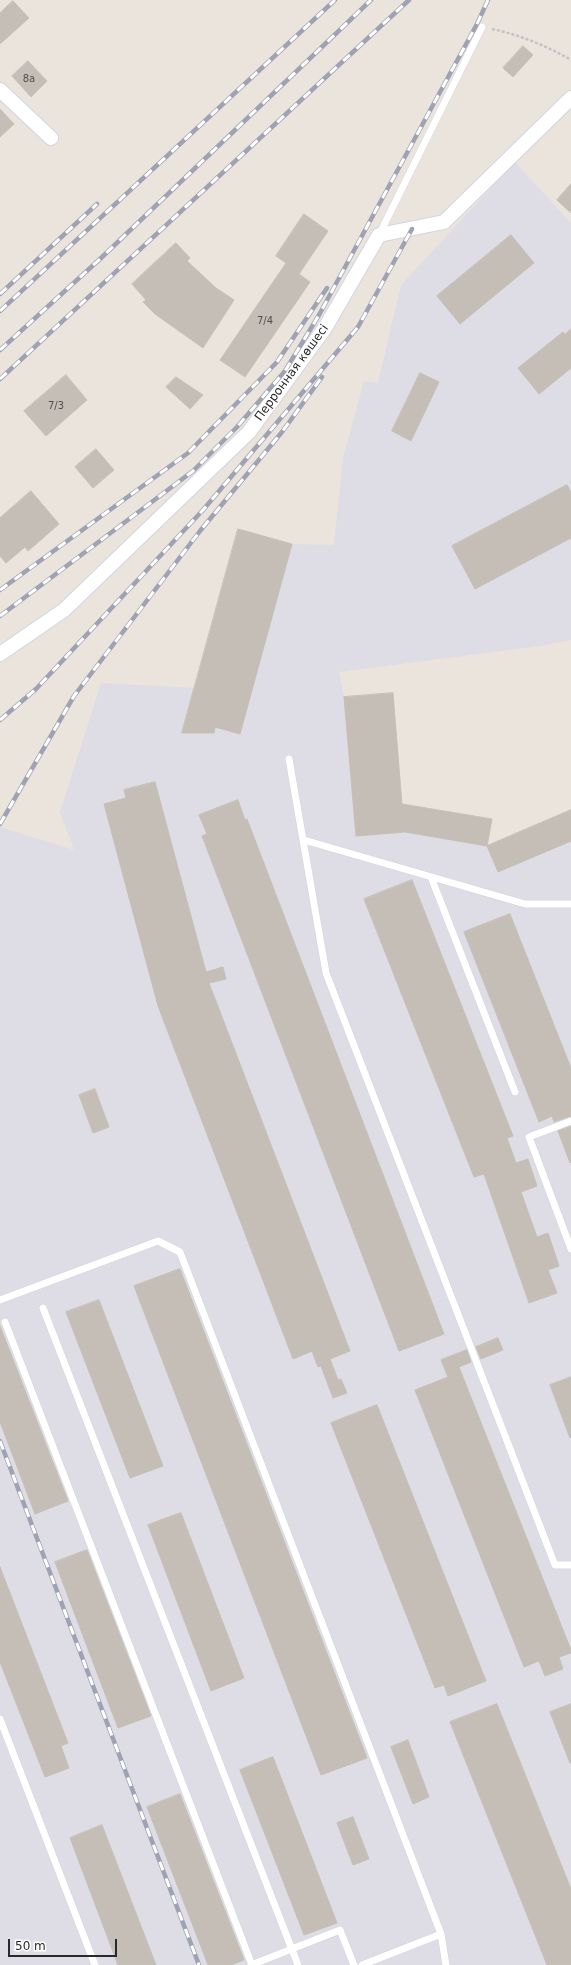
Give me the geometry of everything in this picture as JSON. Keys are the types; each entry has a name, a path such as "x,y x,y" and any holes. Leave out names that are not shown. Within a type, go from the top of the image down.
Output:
{"street":[{"path":"0,90 51,138"},
{"path":"378,235 444,222 571,98"},
{"name":"Перронная көшесі","path":"0,654 64,610 249,432 325,328 378,235"}],"lane":[{"path":"378,235 482,27"},
{"path":"289,759 326,973 555,1565 571,1565"},
{"path":"304,840 525,904 571,904"},
{"path":"431,877 515,1092"},
{"path":"571,1121 529,1137 571,1249"},
{"path":"0,1300 158,1241 180,1252 441,1934 446,1965"},
{"path":"43,1308 298,1965"},
{"path":"5,1322 251,1965 340,1930 354,1965"},
{"path":"0,1719 95,1965"},
{"path":"362,1965 441,1934"}],"path":[{"path":"482,27 530,41 555,51 571,60"}],"shaded area":[{"path":"515,162 571,223 571,640 540,646 339,672 344,697 393,693 402,804 492,819 488,846 571,810 571,1965 0,1965 0,827 74,850 60,812 101,683 195,688 238,529 292,544 334,545 343,458 364,381 378,383 401,285"}],"building":[{"path":"13,1 29,18 0,44 0,13"},
{"path":"523,46 533,55 513,77 503,68"},
{"path":"28,61 47,81 31,97 12,76"},
{"path":"0,109 14,124 0,137"},
{"path":"571,184 571,213 557,200"},
{"path":"304,214 328,231 299,274 310,282 245,377 220,360 286,263 276,256"},
{"path":"511,235 534,263 460,324 437,296"},
{"path":"176,243 190,258 187,261 216,288 234,300 203,348 155,314 143,302 146,300 132,284"},
{"path":"571,329 571,368 539,394 518,368 563,332 565,334"},
{"path":"420,373 439,382 411,441 392,431"},
{"path":"66,375 87,400 46,436 24,411"},
{"path":"176,377 203,395 190,409 166,387"},
{"path":"96,449 114,470 93,488 75,467"},
{"path":"567,485 571,492 571,538 475,589 452,546"},
{"path":"31,491 59,524 28,551 25,547 6,563 0,556 0,518"},
{"path":"238,529 292,544 240,734 215,727 214,733 182,733"},
{"path":"393,693 402,804 492,819 487,846 405,832 356,836 344,697"},
{"path":"155,782 206,972 223,967 226,979 209,983 350,1351 330,1359 338,1380 341,1379 347,1393 333,1398 321,1366 318,1367 312,1351 293,1359 158,1006 104,804 126,798 124,790"},
{"path":"238,800 245,820 247,819 444,1334 399,1351 202,836 207,834 199,815"},
{"path":"571,810 571,841 498,872 487,846"},
{"path":"412,880 513,1136 507,1138 516,1163 528,1159 537,1186 521,1192 537,1237 548,1233 559,1266 548,1270 557,1293 529,1303 484,1174 474,1177 364,899"},
{"path":"510,914 571,1068 571,1116 554,1122 552,1116 539,1122 464,932"},
{"path":"95,1089 109,1127 93,1133 79,1095"},
{"path":"571,1126 571,1162 570,1163 558,1131"},
{"path":"180,1269 367,1758 321,1775 134,1286"},
{"path":"99,1300 163,1466 130,1478 66,1312"},
{"path":"0,1326 68,1501 35,1514 0,1422"},
{"path":"498,1338 503,1350 481,1359 476,1347"},
{"path":"467,1350 471,1362 459,1367 571,1650 571,1653 559,1657 563,1669 545,1676 539,1661 524,1667 415,1390 448,1377 441,1360"},
{"path":"571,1377 571,1437 570,1438 550,1385"},
{"path":"377,1405 486,1681 448,1696 444,1685 435,1688 331,1423"},
{"path":"181,1513 244,1678 211,1691 148,1525"},
{"path":"87,1550 151,1716 118,1728 55,1562"},
{"path":"0,1567 68,1743 61,1746 69,1768 45,1777 0,1662"},
{"path":"497,1704 571,1889 571,1965 547,1965 450,1722"},
{"path":"571,1704 571,1763 570,1763 550,1712"},
{"path":"408,1740 429,1797 413,1804 391,1747"},
{"path":"273,1757 337,1923 304,1935 240,1770"},
{"path":"180,1794 244,1960 231,1965 208,1965 147,1807"},
{"path":"353,1817 369,1859 353,1865 337,1823"},
{"path":"102,1825 156,1965 118,1965 70,1838"}],"railway":[{"path":"0,311 335,0"},
{"path":"0,350 100,259 371,0"},
{"path":"0,379 409,0"},
{"path":"0,616 193,471 237,427 285,371 319,315 477,24 488,0"},
{"path":"0,294 97,204"},
{"path":"0,720 36,689 203,510 358,327 412,229"},
{"path":"0,590 188,453 277,362 327,288"},
{"path":"0,824 74,696 200,531 282,432 322,377"},
{"path":"0,1441 199,1965"}]}
